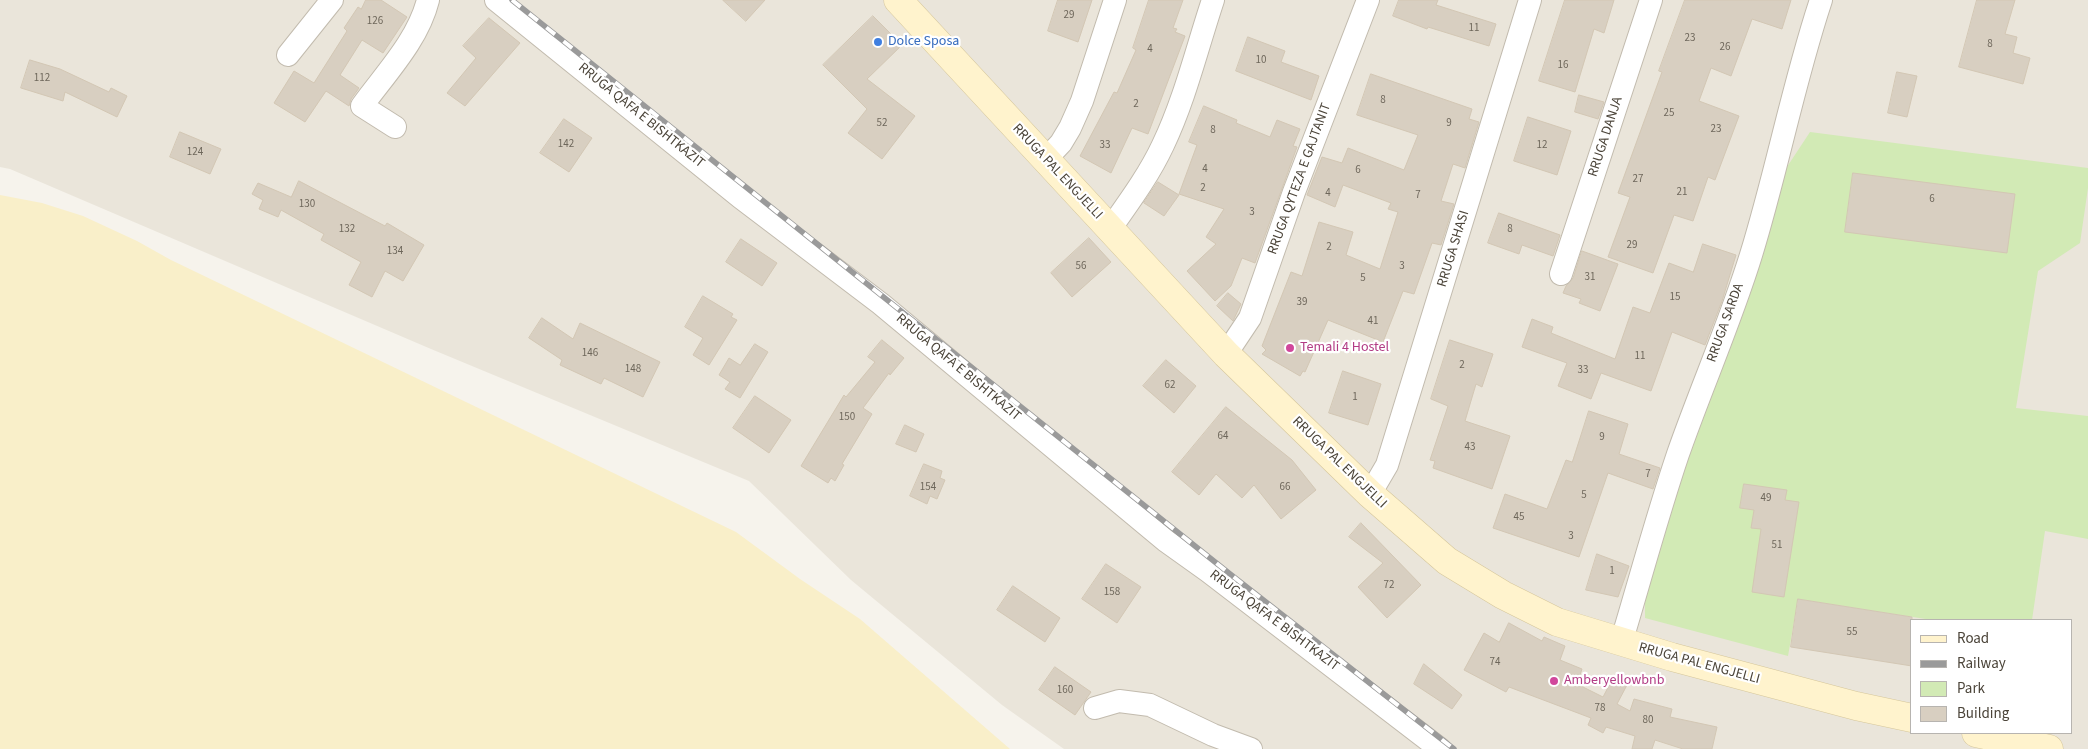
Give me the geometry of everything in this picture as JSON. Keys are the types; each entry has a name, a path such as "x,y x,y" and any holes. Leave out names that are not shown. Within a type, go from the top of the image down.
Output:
{"main road":[{"name":"RRUGA PAL ENGJELLI","path":"898,0 1226,354 1370,494 1447,561 1503,595 1557,622 1621,643 1856,706 1910,718"},
{"path":"1981,734 2049,749"}],"street":[{"path":"288,55 332,0"},
{"path":"395,127 362,106 414,35 428,0"},
{"name":"RRUGA QAFA E BISHTKAZIT","path":"496,0 740,197 877,300 1166,541 1215,576 1416,742 1440,749"},
{"path":"1046,160 1061,143 1082,101 1115,0"},
{"path":"1110,229 1148,173 1163,146 1184,90 1213,0"},
{"name":"RRUGA QYTEZA E GAJTANIT","path":"1226,354 1250,318 1294,192 1368,0"},
{"name":"RRUGA SHASI","path":"1370,494 1382,475 1391,453 1530,0"},
{"name":"RRUGA DANJA","path":"1561,274 1651,0"},
{"name":"RRUGA SARDA","path":"1621,643 1678,455 1750,258 1771,188 1804,53 1821,0"},
{"path":"1095,708 1119,701 1150,705 1213,735 1251,749"}],"shaded area":[{"path":"0,0 2088,0 2088,749 1064,749 1002,705 851,580 749,481 431,349 10,169 0,167"}],"green space":[{"path":"1810,132 2088,168 2088,188 2080,243 2038,271 2016,408 2088,416 2088,539 2045,531 2032,619 1926,619 1798,599 1788,656 1645,618 1645,582 1783,173"}],"sand":[{"path":"0,195 42,203 83,216 736,532 800,579 860,619 1010,749 0,749"}],"building":[{"path":"366,0 381,0 407,17 383,53 362,40 340,75 359,88 351,99 349,106 326,91 305,122 274,103 294,71 314,83 347,31 344,28 358,7 361,9"},
{"path":"723,0 765,0 746,21"},
{"path":"1058,0 1092,0 1078,42 1048,31"},
{"path":"1149,0 1183,0 1173,28 1177,29 1175,32 1185,36 1148,134 1132,128 1111,173 1080,156 1114,92 1117,93 1136,50 1133,48"},
{"path":"1399,0 1438,0 1436,5 1496,24 1489,46 1428,27 1427,29 1393,16"},
{"path":"1565,0 1614,0 1604,33 1594,29 1575,92 1539,81"},
{"path":"1685,0 1791,0 1782,29 1752,19 1731,76 1711,68 1699,101 1739,116 1715,180 1708,177 1693,221 1674,215 1653,273 1608,257 1630,197 1618,193 1662,72 1659,71"},
{"path":"1977,0 2015,0 2005,34 2017,37 2013,53 2030,58 2023,84 1959,67"},
{"path":"873,16 902,45 867,79 915,116 882,159 848,133 867,109 823,65"},
{"path":"489,18 520,43 465,106 447,93 476,58 463,46"},
{"path":"1248,37 1285,51 1281,62 1319,76 1311,100 1236,71"},
{"path":"30,60 60,69 109,92 111,88 127,96 117,117 65,92 63,101 21,88"},
{"path":"1897,72 1917,76 1907,117 1888,113"},
{"path":"1371,74 1472,109 1469,119 1479,122 1465,168 1453,164 1441,201 1454,204 1441,245 1432,243 1414,294 1403,291 1383,342 1328,320 1305,372 1303,371 1300,376 1262,354 1266,350 1262,346 1291,272 1302,276 1319,222 1353,232 1346,255 1380,269 1398,212 1388,209 1391,203 1343,185 1335,207 1307,195 1322,157 1342,163 1348,148 1404,170 1418,135 1357,115"},
{"path":"1579,95 1604,102 1598,119 1575,112"},
{"path":"1204,106 1237,120 1236,123 1270,137 1277,120 1300,129 1293,146 1297,147 1255,263 1242,258 1231,286 1215,301 1187,271 1216,244 1206,237 1224,209 1179,194 1197,145 1189,142"},
{"path":"1528,117 1571,131 1557,175 1514,161"},
{"path":"564,119 592,138 569,172 540,153"},
{"path":"180,132 221,149 210,174 170,157"},
{"path":"1853,173 2015,194 2007,253 1845,232"},
{"path":"299,181 385,226 387,223 424,245 403,281 385,271 372,297 349,285 361,262 321,240 324,234 281,210 278,217 259,209 263,200 252,194 258,183 291,197"},
{"path":"1158,182 1179,195 1164,216 1144,203"},
{"path":"1499,213 1560,235 1553,256 1522,245 1519,254 1488,243"},
{"path":"1089,238 1111,262 1072,297 1051,273"},
{"path":"741,239 777,263 762,286 726,262"},
{"path":"1703,244 1736,255 1722,301 1705,345 1672,332 1651,391 1601,373 1591,399 1558,386 1567,363 1522,347 1532,319 1553,327 1551,333 1615,359 1633,307 1650,313 1669,263 1693,272"},
{"path":"1582,251 1618,264 1600,311 1579,303 1581,299 1563,293 1573,278"},
{"path":"1228,293 1241,304 1233,321 1217,306"},
{"path":"703,296 733,314 731,317 737,320 709,365 693,355 703,338 685,327"},
{"path":"542,318 573,339 580,323 660,362 643,397 604,378 601,384 560,365 562,360 529,338"},
{"path":"882,340 904,358 890,375 889,373 863,408 872,414 842,464 844,465 835,481 831,478 828,483 801,466 844,395 846,397 875,362 868,357"},
{"path":"1450,340 1493,354 1482,387 1476,384 1465,421 1510,436 1492,489 1433,468 1435,461 1430,460 1448,406 1431,399"},
{"path":"755,344 768,352 740,398 725,389 730,382 719,375 729,358 740,365"},
{"path":"1166,360 1196,386 1174,413 1143,386"},
{"path":"1343,371 1381,384 1368,425 1329,413"},
{"path":"755,396 791,420 769,453 733,428"},
{"path":"1226,407 1292,460 1316,490 1281,519 1254,485 1242,498 1216,474 1199,495 1172,472"},
{"path":"1589,411 1628,424 1619,454 1660,468 1653,489 1608,473 1579,557 1493,528 1505,494 1547,509 1566,460 1572,462"},
{"path":"905,425 924,434 916,452 896,444"},
{"path":"924,464 942,471 940,478 945,480 937,499 930,496 927,504 910,496"},
{"path":"1744,484 1787,490 1785,500 1799,502 1784,597 1752,592 1761,529 1751,528 1754,510 1740,508"},
{"path":"1361,523 1421,585 1387,618 1358,587 1383,563 1349,537"},
{"path":"1597,554 1629,566 1618,597 1586,590"},
{"path":"1106,564 1141,587 1117,623 1082,599"},
{"path":"1013,586 1060,618 1045,642 997,610"},
{"path":"1798,599 1912,617 1910,619 1910,666 1791,647"},
{"path":"1509,623 1542,641 1544,637 1565,646 1560,660 1582,669 1577,684 1603,697 1613,678 1627,685 1617,704 1630,711 1634,699 1672,709 1670,717 1717,727 1712,749 1683,749 1655,740 1652,749 1632,749 1635,736 1606,727 1603,733 1588,725 1591,718 1509,687 1506,692 1464,670 1484,633 1499,642"},
{"path":"1424,664 1462,695 1452,709 1414,684"},
{"path":"1055,667 1091,692 1075,715 1039,690"}],"railway":[{"path":"512,0 1230,574 1454,749"}],"place":[{"name":"Dolce Sposa","path":"878,42"},
{"name":"Temali 4 Hostel","path":"1290,348"},
{"name":"Amberyellowbnb","path":"1554,681"}]}
